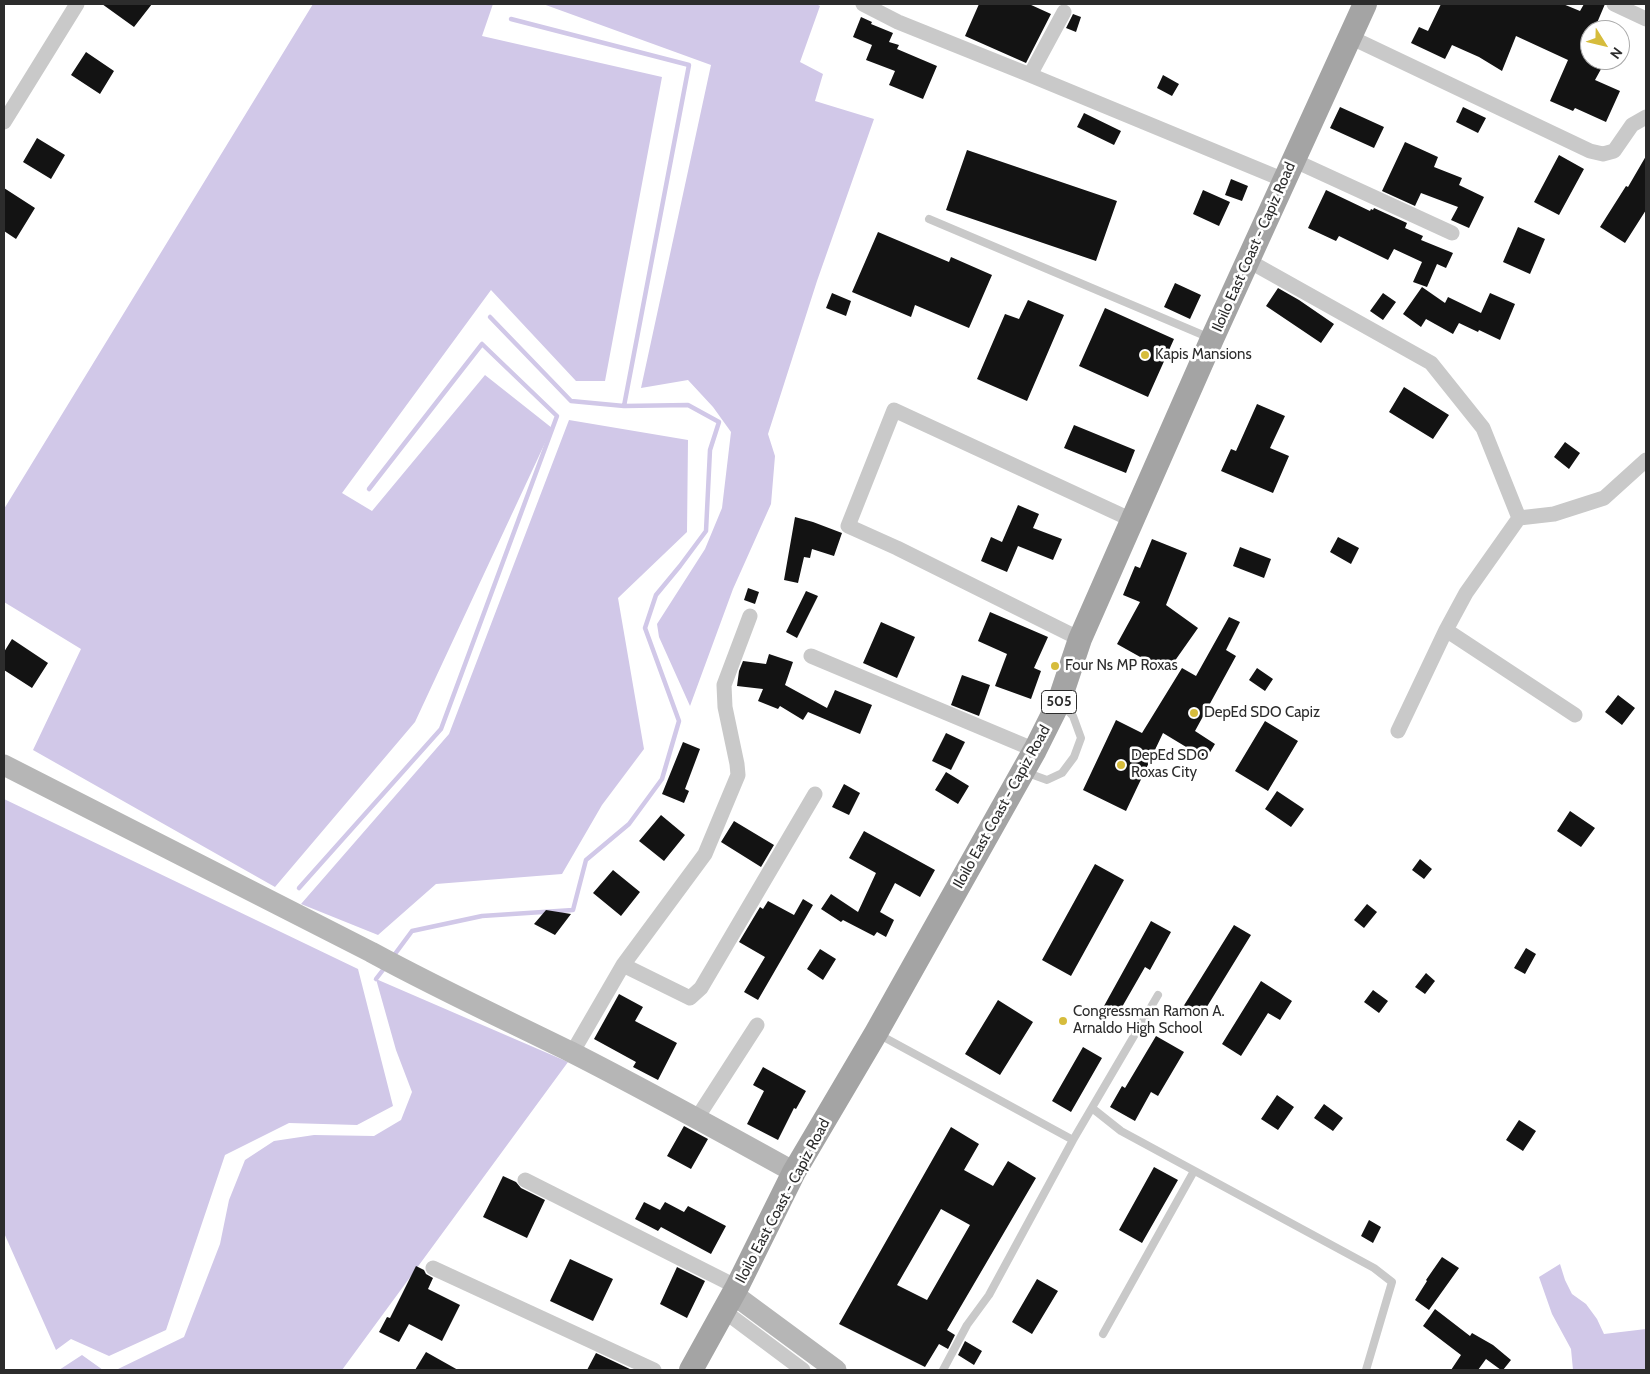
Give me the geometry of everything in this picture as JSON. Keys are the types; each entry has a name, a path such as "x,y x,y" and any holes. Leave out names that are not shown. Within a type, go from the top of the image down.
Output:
{"main road":[{"name":"Iloilo East Coast - Capiz Road","path":"691,1370 732,1297 794,1172 876,1033 1035,750 1059,702 1080,639 1132,520 1247,260 1365,4"},
{"path":"4,765 372,952 416,977 572,1053 697,1118 794,1172"},
{"path":"732,1297 836,1370"}],"street":[{"path":"4,122 76,4"},
{"path":"863,4 898,22 1030,75 1289,170 1452,233"},
{"path":"1614,4 1646,19"},
{"path":"1030,75 1064,12"},
{"path":"1350,37 1590,151 1603,154 1614,151 1632,125 1646,117"},
{"path":"1247,260 1431,362 1483,428 1519,518"},
{"path":"1080,639 897,548 848,526 894,410 1132,520"},
{"path":"1398,732 1446,630 1466,593 1519,518 1554,514 1604,498 1646,460"},
{"path":"572,1053 622,966 706,854 738,775 724,685 750,616"},
{"path":"1446,630 1575,715"},
{"path":"811,656 1035,750"},
{"path":"622,966 690,998 701,988 815,794"},
{"path":"697,1118 757,1025"},
{"path":"525,1180 732,1297 803,1370"},
{"path":"433,1268 654,1370"}],"lane":[{"path":"930,219 1212,339"},
{"path":"1023,771 1047,780 1062,773 1074,757 1081,738 1073,716 1059,702"},
{"path":"943,1370 967,1325 989,1294 1092,1108 1158,995"},
{"path":"876,1033 1074,1140"},
{"path":"1092,1108 1122,1131 1374,1268 1392,1282 1366,1370"},
{"path":"1104,1334 1194,1171"}],"shaded area":[{"path":"313,4 493,4 482,36 662,77 605,381 576,381 491,290 342,493 372,511 485,375 552,428 415,722 275,887 33,750 81,649 4,602 4,509"},
{"path":"543,4 816,4 820,6 800,62 823,74 815,101 874,119 817,281 768,434 775,456 771,504 733,589 690,706 659,637 657,624 705,549 722,508 731,432 713,407 688,380 641,388 711,65"},
{"path":"569,420 688,440 687,532 618,598 644,749 602,805 562,874 436,884 378,935 301,904 449,734"},
{"path":"4,799 358,969 393,1106 357,1125 289,1123 225,1155 166,1330 109,1356 71,1339 56,1350 4,1233"},
{"path":"376,979 568,1062 342,1370 116,1370 184,1337 220,1244 229,1200 245,1160 274,1141 314,1135 374,1136 401,1120 412,1092 396,1050"},
{"path":"1560,1264 1572,1294 1586,1304 1597,1319 1604,1334 1646,1329 1646,1370 1573,1370 1571,1349 1552,1314 1539,1277"},
{"path":"82,1355 103,1370 59,1370"}],"building":[{"path":"102,4 152,4 134,27"},
{"path":"979,4 1029,4 1051,14 1026,63 965,36"},
{"path":"1441,4 1563,4 1580,11 1584,4 1605,4 1598,20 1580,20 1580,70 1600,70 1595,80 1620,91 1606,122 1575,108 1573,111 1550,101 1568,60 1516,36 1502,71 1479,57 1452,45 1445,59 1411,43 1419,27 1428,31"},
{"path":"1073,14 1081,17 1076,32 1066,28"},
{"path":"861,17 872,22 871,24 893,33 889,42 899,45 897,49 937,66 923,99 889,85 895,71 866,60 872,45 853,37"},
{"path":"86,52 114,71 100,94 71,75"},
{"path":"1163,75 1179,84 1172,96 1157,88"},
{"path":"1340,107 1384,127 1374,148 1330,128"},
{"path":"1463,107 1486,118 1478,133 1456,122"},
{"path":"1084,113 1121,131 1114,145 1077,127"},
{"path":"37,138 65,155 51,179 23,162"},
{"path":"1405,142 1438,157 1434,167 1462,178 1459,185 1484,197 1469,228 1451,220 1458,207 1421,193 1415,206 1382,191"},
{"path":"967,150 1117,201 1096,261 946,210"},
{"path":"1559,155 1584,169 1559,215 1534,202"},
{"path":"1646,156 1646,210 1625,243 1600,227 1626,186 1628,187"},
{"path":"1231,179 1248,186 1242,201 1225,195"},
{"path":"4,188 35,208 16,239 4,231"},
{"path":"1203,190 1230,202 1219,226 1193,214"},
{"path":"1326,190 1370,211 1374,208 1407,223 1405,228 1423,236 1421,240 1453,253 1446,268 1437,264 1427,287 1413,282 1422,262 1394,249 1388,260 1339,236 1336,241 1308,228"},
{"path":"1518,227 1545,239 1530,274 1503,262"},
{"path":"878,232 949,262 951,257 992,275 969,328 915,305 911,317 852,292"},
{"path":"1175,283 1201,295 1190,319 1164,307"},
{"path":"1422,287 1445,303 1448,297 1481,313 1490,293 1515,304 1500,340 1459,323 1453,334 1426,319 1421,327 1403,314"},
{"path":"1278,288 1334,324 1321,343 1266,306"},
{"path":"832,293 851,301 846,316 826,308"},
{"path":"1383,293 1396,302 1383,320 1370,311"},
{"path":"1028,300 1064,315 1027,401 977,379 1005,314 1019,319"},
{"path":"1105,308 1174,339 1148,397 1079,366"},
{"path":"1404,387 1449,415 1433,439 1389,412"},
{"path":"1257,404 1285,416 1270,448 1289,456 1273,493 1221,471 1231,449 1236,451"},
{"path":"1074,425 1135,450 1126,473 1064,448"},
{"path":"1565,442 1580,453 1569,469 1554,457"},
{"path":"1018,505 1039,514 1033,528 1062,539 1053,560 1018,546 1007,572 981,561 991,537 1002,542"},
{"path":"795,517 842,533 834,556 812,549 810,558 804,557 798,583 784,580"},
{"path":"1338,537 1359,548 1351,564 1330,552"},
{"path":"1152,539 1187,553 1166,605 1198,628 1167,672 1117,644 1140,602 1123,595 1135,566 1140,568"},
{"path":"1240,547 1271,559 1264,578 1233,566"},
{"path":"748,588 759,592 755,604 744,600"},
{"path":"806,591 818,596 797,638 786,632"},
{"path":"990,612 1048,637 1034,668 1041,671 1031,699 995,686 1007,654 978,641"},
{"path":"1229,617 1240,622 1226,650 1236,656 1195,731 1215,744 1206,759 1163,733 1126,811 1083,790 1116,720 1142,733 1182,668 1196,676"},
{"path":"881,622 915,637 897,678 863,663"},
{"path":"12,639 48,663 32,688 4,670 4,652"},
{"path":"769,654 793,662 785,685 827,708 835,690 872,705 860,734 808,712 803,720 780,706 778,709 758,701 763,689 737,686 739,671 743,661 766,664"},
{"path":"1257,668 1273,679 1265,691 1249,680"},
{"path":"962,675 990,685 979,716 951,705"},
{"path":"1618,695 1635,708 1622,725 1605,712"},
{"path":"1265,721 1298,741 1268,791 1235,771"},
{"path":"946,733 965,742 951,770 932,761"},
{"path":"683,742 700,749 685,789 689,791 684,803 662,794"},
{"path":"946,772 969,786 958,804 935,790"},
{"path":"844,784 860,793 849,815 832,807"},
{"path":"1277,791 1304,809 1291,827 1265,809"},
{"path":"1570,811 1595,828 1581,847 1557,831"},
{"path":"661,815 685,835 664,861 639,841"},
{"path":"734,821 774,845 761,867 721,842"},
{"path":"864,831 935,870 920,897 895,883 880,912 894,920 886,937 877,932 874,936 843,920 841,922 821,909 831,894 858,912 876,873 849,858"},
{"path":"1420,859 1432,869 1424,879 1412,870"},
{"path":"1095,864 1124,880 1071,976 1042,960"},
{"path":"613,870 640,892 621,916 593,893"},
{"path":"803,899 813,905 758,1000 744,992 765,957 739,942 760,907 763,909 768,901 794,915"},
{"path":"1367,904 1377,912 1364,928 1354,920"},
{"path":"546,910 571,914 555,935 534,924"},
{"path":"1151,921 1171,932 1150,970 1145,967 1118,1014 1104,1006"},
{"path":"1234,925 1251,935 1200,1018 1183,1007"},
{"path":"1526,948 1536,954 1525,974 1514,968"},
{"path":"820,949 836,959 823,980 807,969"},
{"path":"1426,973 1435,981 1425,994 1415,987"},
{"path":"1261,981 1292,1001 1280,1020 1268,1013 1241,1056 1222,1044"},
{"path":"1373,990 1388,1001 1379,1013 1364,1002"},
{"path":"619,994 643,1007 635,1021 677,1043 658,1080 633,1067 636,1062 594,1039"},
{"path":"998,1000 1033,1022 1000,1075 965,1054"},
{"path":"1156,1036 1184,1052 1158,1096 1151,1092 1135,1121 1110,1107 1122,1086 1125,1088"},
{"path":"1083,1047 1102,1058 1071,1112 1052,1101"},
{"path":"763,1067 806,1091 796,1109 794,1108 778,1140 747,1124 764,1091 753,1085"},
{"path":"1277,1095 1294,1107 1278,1130 1261,1119"},
{"path":"1324,1104 1343,1118 1333,1131 1314,1118"},
{"path":"1519,1120 1536,1131 1523,1151 1506,1140"},
{"path":"684,1126 708,1139 691,1169 667,1156"},
{"path":"951,1127 979,1144 964,1170 993,1186 1008,1161 1036,1178 947,1330 955,1335 948,1349 939,1344 925,1367 839,1324","holes":["941,1209 970,1225 927,1300 897,1285"]},
{"path":"1154,1167 1178,1180 1142,1243 1119,1230"},
{"path":"503,1176 545,1200 527,1238 483,1217"},
{"path":"644,1202 660,1210 665,1202 684,1212 688,1206 726,1226 711,1254 661,1227 658,1231 635,1219"},
{"path":"1369,1220 1381,1227 1373,1243 1361,1236"},
{"path":"1442,1257 1459,1268 1429,1310 1415,1300"},
{"path":"570,1259 613,1279 593,1321 550,1301"},
{"path":"416,1266 433,1278 428,1289 460,1305 442,1341 409,1324 399,1342 379,1332 387,1317 390,1318"},
{"path":"677,1267 705,1281 687,1318 660,1304"},
{"path":"1037,1279 1058,1291 1032,1334 1012,1322"},
{"path":"1435,1309 1470,1336 1472,1333 1493,1345 1511,1360 1503,1370 1486,1359 1478,1370 1451,1370 1461,1355 1423,1326"},
{"path":"965,1341 982,1351 974,1365 958,1355"},
{"path":"426,1352 458,1370 415,1370"},
{"path":"596,1353 632,1370 587,1370"}],"waterway":[{"path":"392,958 412,931 482,916 573,910 586,860 629,824 662,779 679,721 645,628 656,595 706,531 710,450 719,422 688,405 624,406 689,65 511,19"},
{"path":"490,317 571,401 624,406"},
{"path":"299,888 441,729 557,416 482,344 369,489"},
{"path":"376,979 386,966"}],"place":[{"name":"Kapis Mansions","path":"1145,355"},
{"name":"Four Ns MP Roxas","path":"1055,666"},
{"name":"DepEd SDO Capiz","path":"1194,713"},
{"name":"DepEd SDO Roxas City","path":"1121,765"},
{"name":"Congressman Ramon A. Arnaldo High School","path":"1063,1021"}]}
